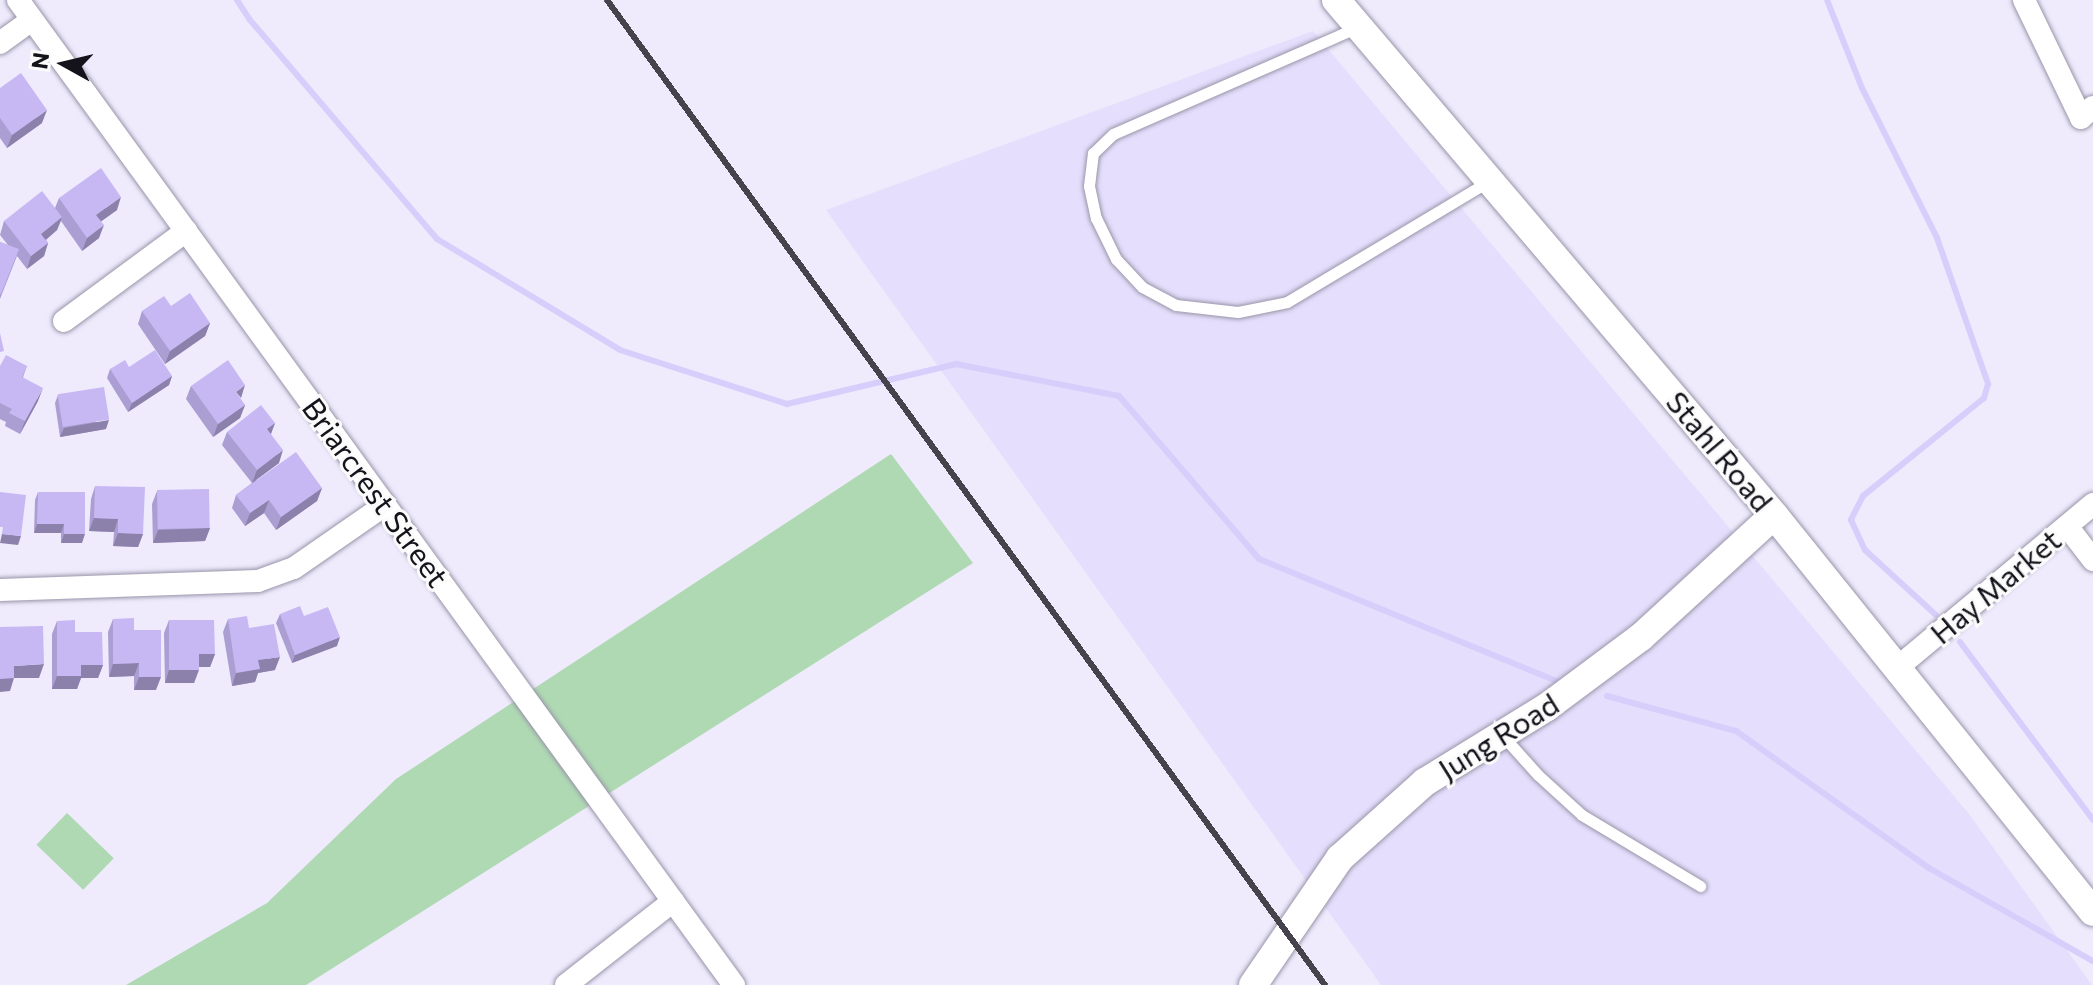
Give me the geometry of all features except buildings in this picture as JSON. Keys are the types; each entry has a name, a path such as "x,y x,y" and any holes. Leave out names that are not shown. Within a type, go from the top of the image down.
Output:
{"street":[{"name":"Briarcrest Street","path":"18,0 734,985"},
{"name":"Stahl Road","path":"1336,0 1774,515 2093,912"},
{"path":"2024,0 2087,112"},
{"path":"0,43 32,20"},
{"path":"64,321 186,231"},
{"name":"Hay Market","path":"1897,668 2093,504"},
{"path":"0,590 258,581 305,562 385,505"},
{"name":"Jung Road","path":"1253,985 1340,858 1425,782 1547,707 1641,637 1774,515"},
{"path":"2067,526 2093,560"},
{"path":"566,985 673,901"}],"lane":[{"path":"1359,27 1113,134 1093,153 1089,186 1096,218 1116,259 1142,287 1176,305 1238,312 1275,305 1287,302 1490,181"},
{"path":"1503,735 1538,775 1582,815 1700,886"}],"shaded area":[{"path":"1313,31 1969,814 2092,985 1381,985 826,210"}],"green space":[{"path":"891,454 973,563 306,985 126,985 267,903 396,779"},
{"path":"67,813 114,858 83,890 36,845"}],"waterway":[{"path":"237,0 250,20 437,239 620,350 787,404 956,364 1119,396 1259,559 1561,683"},
{"path":"1827,0 1862,88 1937,238 1988,384 1984,398 1863,496 1851,520 1865,550 1936,615"},
{"path":"1960,642 2093,820"},
{"path":"1607,696 1736,731 1929,868 2093,961"}],"railway":[{"path":"607,0 1325,985"}]}
